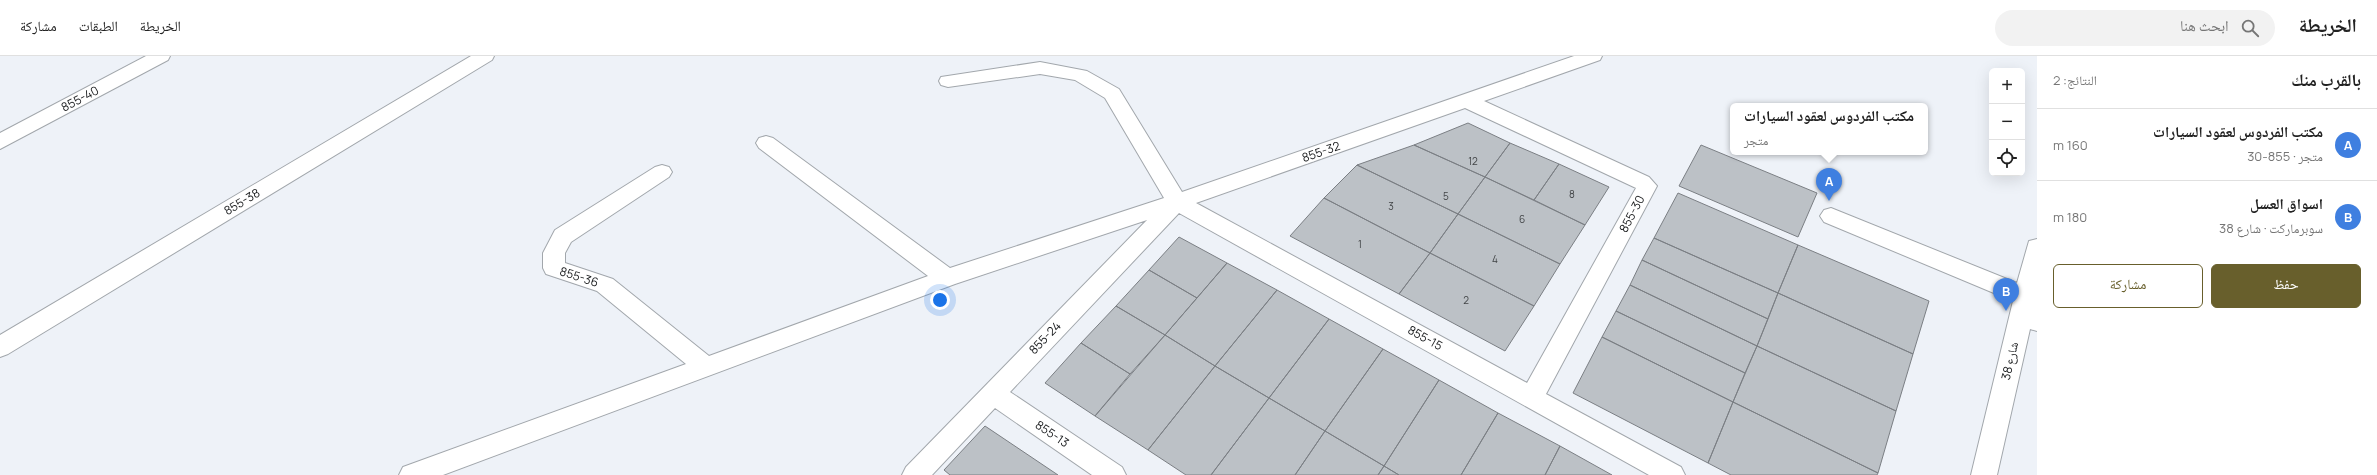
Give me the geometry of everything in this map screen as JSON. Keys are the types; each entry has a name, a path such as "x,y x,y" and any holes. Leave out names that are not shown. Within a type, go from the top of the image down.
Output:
{"street":[{"name":"855-40","path":"0,142 161,56"},
{"name":"855-38","path":"0,347 485,56"},
{"name":"855-32","path":"412,475 947,278 1177,202 1594,56"},
{"path":"948,81 1040,68 1080,75 1112,94 1177,202"},
{"name":"855-30","path":"1466,101 1642,182 1647,186 1532,397"},
{"path":"766,143 947,278"},
{"name":"855-36","path":"662,172 563,236 554,253 554,268 605,285 705,366"},
{"name":"855-24","path":"915,475 992,393 1177,202"},
{"name":"855-15","path":"1177,202 1672,475"},
{"path":"1831,216 2025,296 2037,322"},
{"name":"شارع 38","path":"1984,475 2037,247"},
{"name":"855-13","path":"992,393 1113,475"}],"building":[{"path":"1468,123 1510,143 1485,177 1414,145"},
{"path":"1510,143 1559,164 1534,200 1485,177"},
{"path":"1414,145 1485,177 1458,214 1357,165"},
{"path":"1701,145 1817,193 1798,237 1679,186"},
{"path":"1559,164 1609,187 1585,225 1534,200"},
{"path":"1357,165 1458,214 1430,253 1324,198"},
{"path":"1485,177 1585,225 1560,264 1458,214"},
{"path":"1678,193 1798,245 1778,293 1654,238"},
{"path":"1324,198 1430,253 1399,294 1290,236"},
{"path":"1458,214 1560,264 1534,306 1430,253"},
{"path":"1179,237 1227,263 1197,298 1149,270"},
{"path":"1654,238 1778,293 1768,319 1642,260"},
{"path":"1798,245 1929,301 1913,354 1778,293"},
{"path":"1430,253 1534,306 1505,351 1399,294"},
{"path":"1642,260 1768,319 1757,346 1630,285"},
{"path":"1227,263 1277,290 1215,366 1165,335"},
{"path":"1149,270 1197,298 1165,335 1116,306"},
{"path":"1630,285 1757,346 1745,373 1616,311"},
{"path":"1277,290 1329,319 1269,398 1215,366"},
{"path":"1778,293 1913,354 1896,411 1757,346"},
{"path":"1116,306 1165,335 1130,374 1081,343"},
{"path":"1616,311 1745,373 1733,402 1602,337"},
{"path":"1329,319 1383,349 1325,431 1269,398"},
{"path":"1165,335 1215,366 1148,450 1095,416"},
{"path":"1602,337 1733,402 1708,463 1573,393"},
{"path":"1081,343 1130,374 1095,416 1045,383"},
{"path":"1757,346 1896,411 1878,473 1733,402"},
{"path":"1383,349 1439,380 1384,466 1325,431"},
{"path":"1215,366 1269,398 1211,475 1186,475 1148,450"},
{"path":"1439,380 1498,413 1461,475 1399,475 1384,466"},
{"path":"1269,398 1325,431 1295,475 1211,475"},
{"path":"1733,402 1878,473 1877,475 1731,475 1708,463"},
{"path":"1498,413 1560,446 1545,475 1461,475"},
{"path":"985,426 1058,475 950,475 944,470"},
{"path":"1325,431 1384,466 1378,475 1295,475"},
{"path":"1560,446 1612,475 1545,475"},
{"path":"1384,466 1399,475 1378,475"}],"place":[{"name":"مكتب الفردوس لعقود السيارات","path":"1829,201"},
{"name":"اسواق العسل","path":"2006,311"}]}
